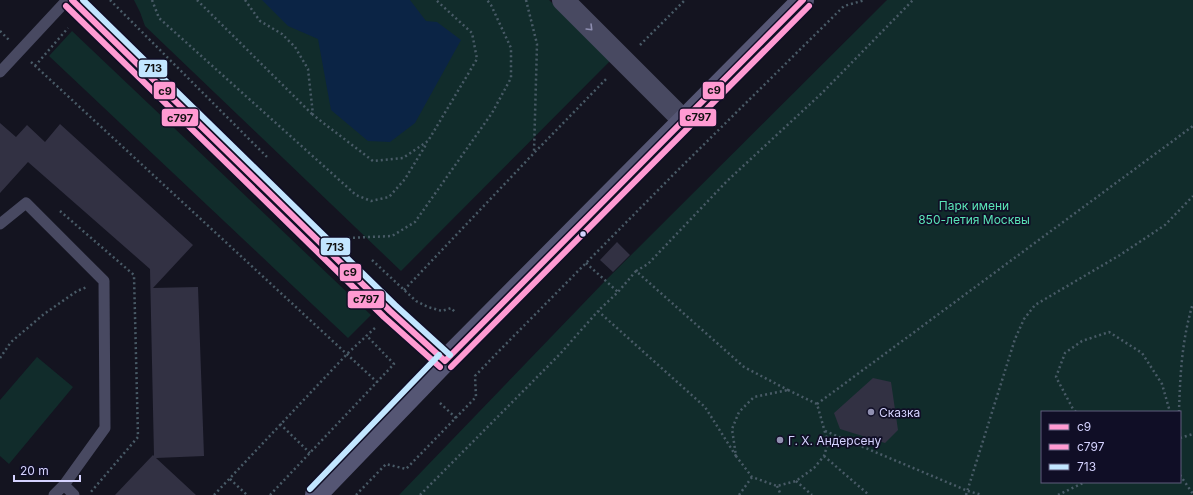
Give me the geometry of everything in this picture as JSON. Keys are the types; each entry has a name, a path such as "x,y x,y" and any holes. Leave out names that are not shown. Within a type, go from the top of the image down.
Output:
{"main road":[{"path":"316,495 445,361 803,0"}],"street":[{"path":"563,0 684,121"},
{"path":"74,4 379,300 445,361"}],"lane":[{"path":"0,72 19,50 74,4"},
{"path":"0,224 26,203 104,281 105,428 64,485 54,495"},
{"path":"64,485 74,495"}],"path":[{"path":"111,0 269,159"},
{"path":"152,0 159,18 356,195 370,201 389,197 405,179 477,59 472,33 436,0"},
{"path":"197,0 313,115 373,162 403,158 428,141"},
{"path":"245,0 260,20 282,34 295,47 308,69 313,115"},
{"path":"353,243 348,238 392,236 415,222 492,113 511,78 511,48 491,5 486,0"},
{"path":"526,0 537,44 534,153"},
{"path":"401,296 405,289 534,153 685,0"},
{"path":"356,495 386,464 406,469 476,397 474,376 673,175 844,6 865,0"},
{"path":"420,495 560,354 598,311 636,272 648,264 728,181 822,93 914,0"},
{"path":"35,66 74,4"},
{"path":"0,31 35,66 378,382"},
{"path":"817,404 1193,126"},
{"path":"966,495 1015,339 1024,319 1035,305 1120,255 1165,225 1193,196"},
{"path":"370,258 405,289 416,301 428,307 442,311 451,308 455,312"},
{"path":"586,263 618,292"},
{"path":"598,311 705,407 736,456 752,476 777,486 796,481 814,468 824,456 828,443 817,404 744,367 636,272"},
{"path":"0,358 11,342 44,314 78,291 104,281"},
{"path":"1179,411 1180,367 1189,316 1193,303"},
{"path":"214,495 348,353 376,326"},
{"path":"1075,411 1056,377 1065,353 1082,341 1109,332 1142,353 1162,384 1170,411"},
{"path":"270,495 394,364 366,335"},
{"path":"736,456 732,429 739,412 754,397 788,390"},
{"path":"440,403 456,418"},
{"path":"280,424 310,453"},
{"path":"825,431 968,491 982,495"},
{"path":"1181,438 1193,434"},
{"path":"824,456 868,495"},
{"path":"739,495 752,476"},
{"path":"1181,476 1193,494"},
{"path":"230,479 247,495"},
{"path":"796,481 812,495"},
{"path":"1058,495 1083,483"},
{"path":"777,486 781,495"}],"green space":[{"path":"134,0 549,0 612,59 401,271 145,26"},
{"name":"Парк имени 850-летия Москвы","path":"887,0 1193,0 1193,495 399,495 605,281"},
{"path":"72,31 371,315 348,338 49,56"},
{"path":"37,357 73,387 9,464 0,456 0,400"}],"water":[{"path":"262,0 410,0 426,21 437,22 461,40 415,123 390,142 368,141 331,110 318,39 288,26"}],"building":[{"path":"0,123 16,137 27,125 45,142 60,124 193,245 153,288 198,287 204,456 156,458 196,495 115,495 153,455 154,456 150,269 28,162 0,193"},
{"path":"617,242 630,255 613,272 600,260"},
{"path":"873,378 891,382 898,430 885,443 840,429 834,413"}],"transit line":[{"name":"с9","path":"72,0 390,311 445,361"},
{"name":"713","path":"83,0 395,305 450,355"},
{"name":"с9","path":"445,361 803,0"},
{"name":"с797","path":"66,6 384,317 440,367"},
{"name":"с797","path":"451,367 809,6"},
{"name":"713","path":"310,489 439,355"}],"place":[{"name":"Сказка","path":"871,412"},
{"name":"Г. Х. Андерсену","path":"780,440"}]}
